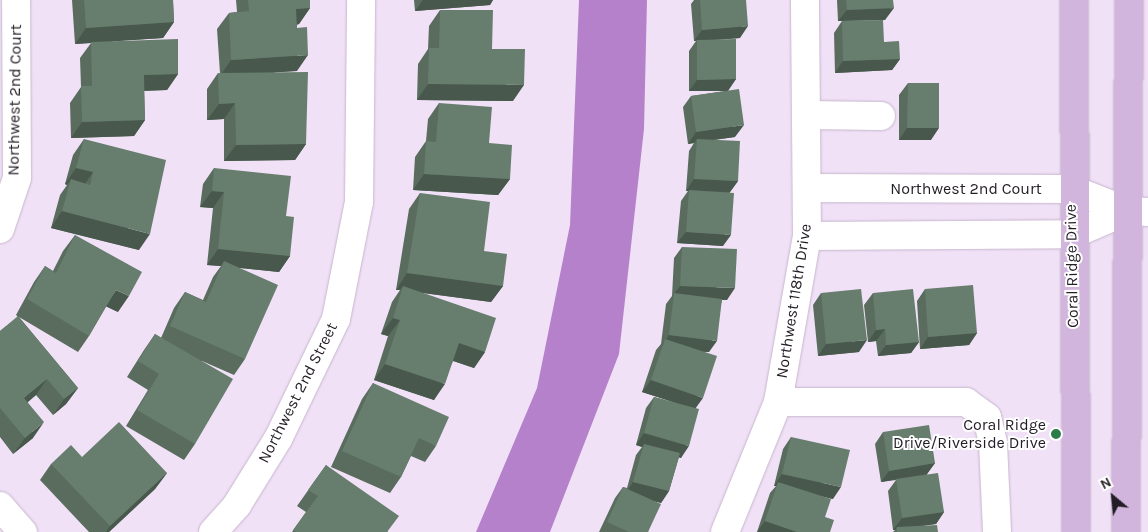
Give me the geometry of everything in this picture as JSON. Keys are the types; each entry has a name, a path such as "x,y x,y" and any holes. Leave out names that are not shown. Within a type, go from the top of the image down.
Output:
{"main road":[{"name":"Coral Ridge Drive","path":"1074,0 1071,190 1076,532"},
{"path":"1126,532 1137,211 1130,0"}],"street":[{"name":"Northwest 2nd Court","path":"0,228 17,178 16,0"},
{"name":"Northwest 2nd Street","path":"214,532 237,505 278,440 336,319 360,202 362,0"},
{"name":"Northwest 118th Drive","path":"725,532 778,402 807,236 805,0"},
{"path":"806,115 881,116"},
{"name":"Northwest 2nd Court","path":"807,188 1071,190 1137,211"},
{"path":"807,236 1073,234 1137,211"},
{"path":"778,402 966,402 986,417 993,443 997,532"},
{"path":"0,506 23,532"}],"shaded area":[{"path":"579,0 647,0 644,129 619,354 550,532 476,532 537,388 570,225"}],"building":[{"path":"84,0 173,0 174,22 86,28"},
{"path":"248,0 310,0 310,8 296,9 297,28 307,27 308,55 231,60 229,13 249,11"},
{"path":"700,0 746,0 748,26 702,30"},
{"path":"846,0 893,0 894,8 847,10"},
{"path":"440,10 493,10 492,49 525,49 524,85 428,84 429,48 439,48"},
{"path":"883,20 884,42 899,41 900,59 843,61 842,21"},
{"path":"178,39 178,74 144,75 145,120 82,122 81,86 92,86 91,42"},
{"path":"736,39 736,79 697,80 697,40"},
{"path":"308,72 306,144 236,145 235,103 219,104 218,73"},
{"path":"908,83 939,83 939,128 907,128"},
{"path":"739,89 744,125 696,132 691,96"},
{"path":"439,103 492,107 489,143 512,145 510,179 424,174 426,141 436,142"},
{"path":"84,139 166,160 150,234 62,211 71,179 90,185 93,172 76,168"},
{"path":"697,139 740,141 738,181 694,179"},
{"path":"214,168 291,176 286,216 294,217 290,256 218,249 224,192 212,191"},
{"path":"689,190 734,193 731,235 686,232"},
{"path":"420,193 490,202 484,251 507,254 503,286 407,273"},
{"path":"75,235 142,272 129,296 116,290 89,336 27,299 45,266 56,273"},
{"path":"682,247 737,249 735,288 680,286"},
{"path":"224,261 278,285 245,359 170,326 185,292 206,302"},
{"path":"973,285 977,333 928,337 925,289"},
{"path":"403,286 496,318 485,352 459,343 445,384 385,364 400,320 393,318"},
{"path":"861,289 867,340 826,344 821,293"},
{"path":"913,289 919,342 886,345 885,329 876,330 873,293"},
{"path":"674,293 722,299 717,341 669,335"},
{"path":"18,316 78,388 64,399 47,379 24,398 44,422 25,438 0,408 0,331"},
{"path":"155,334 233,379 195,444 137,410 159,374 138,361"},
{"path":"665,339 717,356 703,398 651,380"},
{"path":"373,383 449,417 436,446 419,438 401,477 342,451"},
{"path":"654,397 699,409 689,446 644,433"},
{"path":"119,422 167,473 110,526 51,464 71,445 82,457"},
{"path":"929,425 935,463 889,471 883,432"},
{"path":"791,437 850,450 841,487 782,474"},
{"path":"644,444 680,453 669,491 633,482"},
{"path":"326,465 399,516 387,532 296,532 293,530 318,496 308,490"},
{"path":"938,473 944,512 902,518 896,479"},
{"path":"778,482 831,499 825,517 834,520 830,532 797,532 765,521"},
{"path":"623,487 661,504 648,532 629,532 607,522"},
{"path":"937,525 938,532 897,532 897,527"}],"place":[{"name":"Coral Ridge Drive/Riverside Drive","path":"1056,434"}]}
